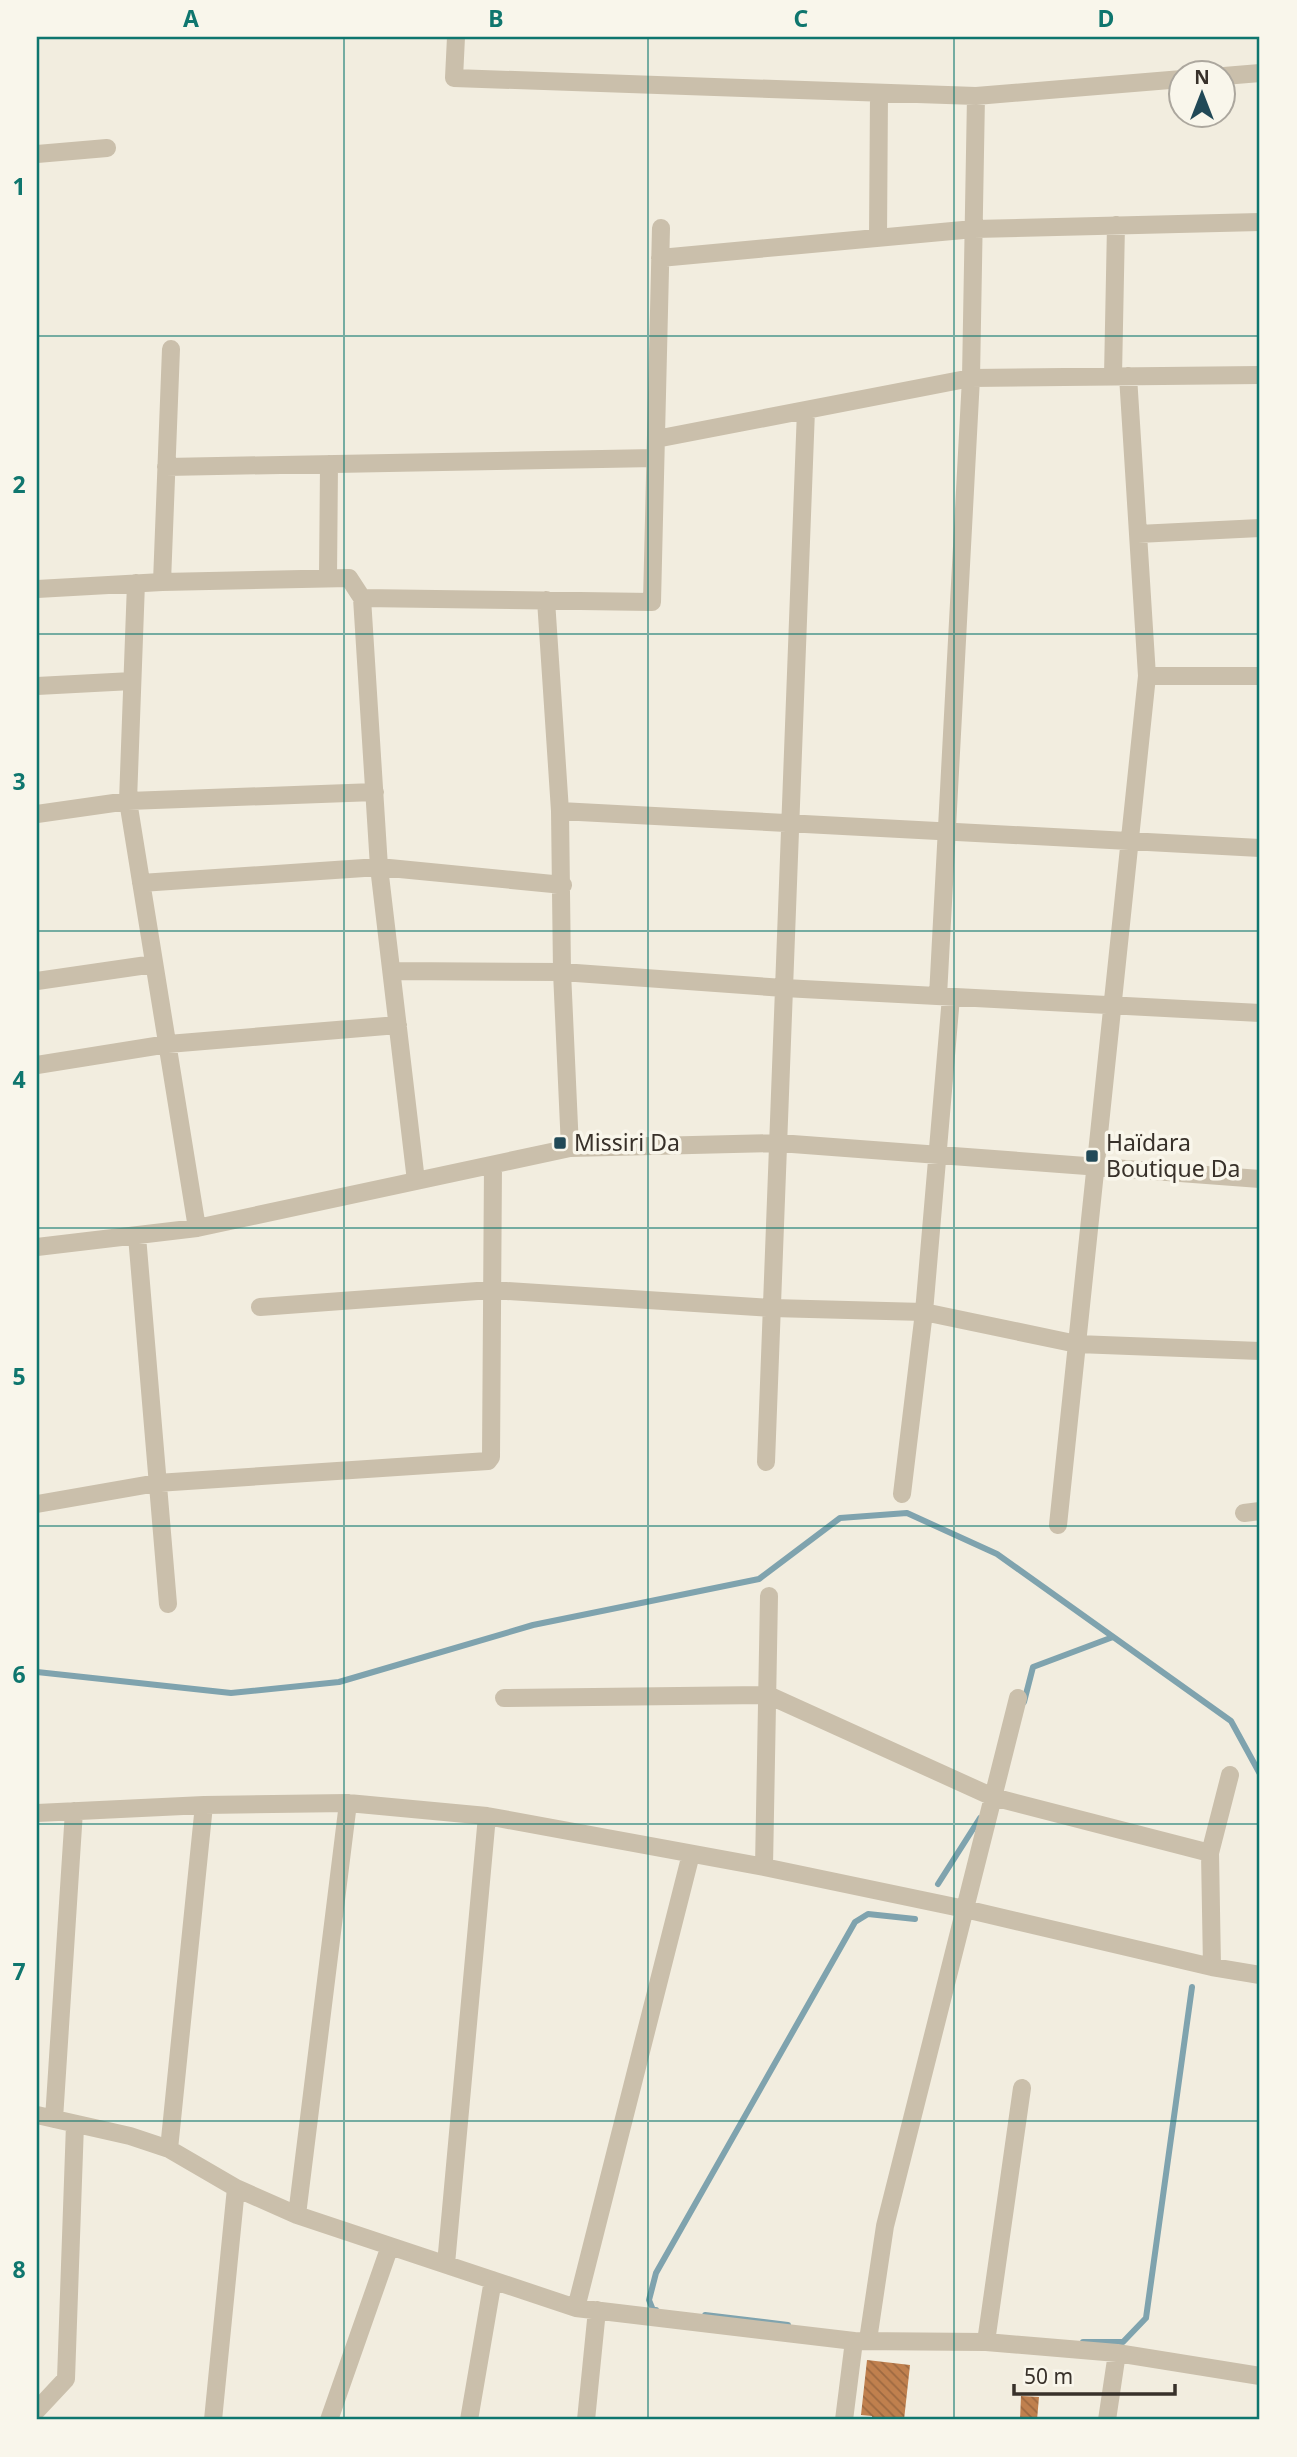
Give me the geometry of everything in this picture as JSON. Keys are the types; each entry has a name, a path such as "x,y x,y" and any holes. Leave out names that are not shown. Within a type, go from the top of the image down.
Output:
{"street":[{"path":"456,37 454,78 976,96 1168,80"},
{"path":"1238,75 1260,73"},
{"path":"878,238 879,93"},
{"path":"902,1494 924,1312 937,1155 944,996 947,830 971,379 976,96"},
{"path":"37,154 107,148"},
{"path":"660,258 974,229 1260,222"},
{"path":"1058,1525 1147,676 1138,534 1121,376 1116,225"},
{"path":"362,598 652,602 661,228"},
{"path":"162,582 171,349"},
{"path":"656,439 971,379 1260,375"},
{"path":"766,1462 806,410"},
{"path":"166,467 655,458"},
{"path":"328,578 329,464"},
{"path":"1138,534 1260,528"},
{"path":"37,589 162,582 349,578 362,598 379,867 416,1181"},
{"path":"135,583 128,801 197,1228"},
{"path":"547,600 560,811 562,972 570,1148"},
{"path":"1147,676 1260,676"},
{"path":"37,686 132,681"},
{"path":"37,814 128,801 374,792"},
{"path":"560,811 1130,839 1260,848"},
{"path":"141,883 379,867 563,885"},
{"path":"37,981 154,964"},
{"path":"392,971 562,972 785,988 1260,1013"},
{"path":"37,1065 167,1044 398,1025"},
{"path":"37,1247 197,1228 570,1148 779,1143 1260,1179"},
{"path":"37,1504 158,1483 488,1461 491,1457 493,1165"},
{"path":"137,1236 167,1604"},
{"path":"260,1307 491,1290 772,1308 924,1312 1077,1344 1260,1351"},
{"path":"764,1867 769,1596"},
{"path":"504,1698 768,1695 993,1797 1210,1853"},
{"path":"844,2420 885,2227 1018,1698"},
{"path":"1212,1967 1210,1853 1230,1775"},
{"path":"297,2215 348,1803"},
{"path":"37,1813 204,1805 348,1803 487,1816 764,1867 965,1909 1212,1967 1260,1975"},
{"path":"169,2149 204,1805"},
{"path":"74,1811 45,2117 130,2136 169,2149 236,2188 297,2215 576,2308 861,2340 986,2342 1117,2353 1260,2375"},
{"path":"446,2264 487,1816"},
{"path":"576,2308 691,1854"},
{"path":"986,2342 1023,2088"},
{"path":"37,2410 66,2379 75,2124"},
{"path":"213,2420 236,2188"},
{"path":"329,2420 390,2246"},
{"path":"469,2420 493,2280"},
{"path":"586,2420 597,2310"},
{"path":"1107,2420 1117,2353"}],"building":[{"path":"867,2360 910,2365 904,2420 872,2420 872,2416 861,2415"},
{"path":"1021,2396 1039,2397 1037,2420 1020,2420"}],"waterway":[{"path":"37,1672 231,1693 339,1682 533,1625 759,1579 840,1518 907,1513 997,1554 1231,1721 1260,1774"},
{"path":"1024,1702 1033,1667 1113,1637"},
{"path":"938,1884 980,1818"},
{"path":"656,2310 653,2310 649,2300 656,2273 855,1922 868,1914 915,1919"},
{"path":"1083,2342 1123,2342 1146,2318 1192,1987"},
{"path":"705,2315 788,2325"}],"place":[{"name":"Missiri Da","path":"560,1143"},
{"name":"Haïdara Boutique Da","path":"1092,1156"}]}
